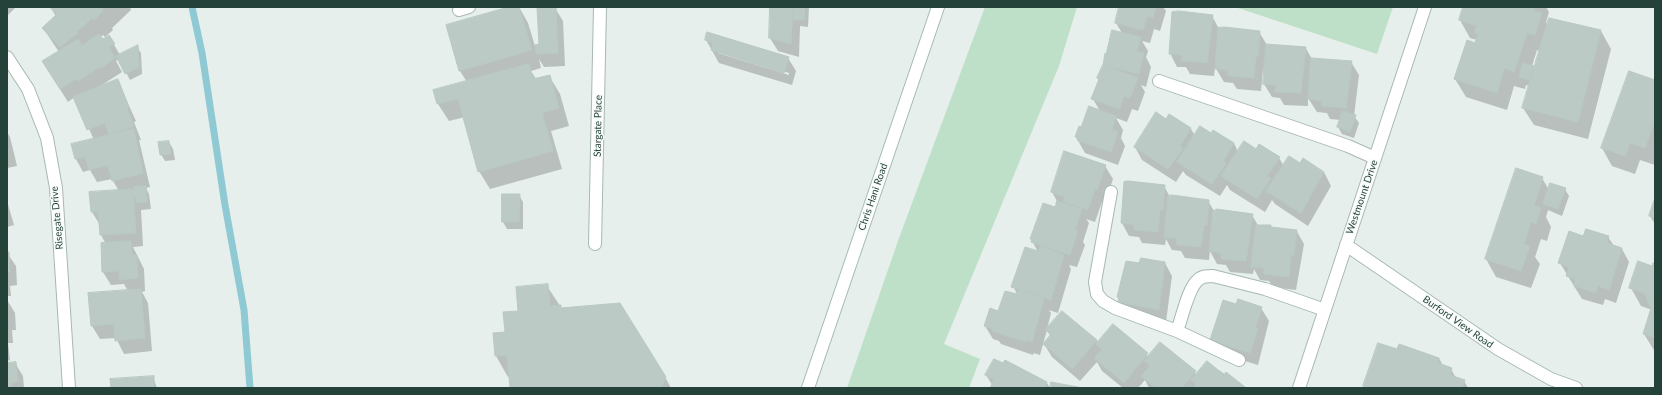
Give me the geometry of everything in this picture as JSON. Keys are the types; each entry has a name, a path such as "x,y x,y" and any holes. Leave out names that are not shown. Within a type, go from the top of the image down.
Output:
{"street":[{"name":"Stargate Place","path":"595,244 600,7"},
{"name":"Chris Hani Road","path":"808,388 938,7"},
{"name":"Westmount Drive","path":"1300,388 1425,7"},
{"name":"Risegate Drive","path":"7,57 28,89 46,138 56,188 69,388"},
{"path":"1158,81 1348,146 1375,158"},
{"path":"1111,192 1095,282 1097,294 1103,301 1115,308 1177,331 1239,360"},
{"name":"Burford View Road","path":"1346,245 1498,349 1551,379 1576,388"},
{"path":"1177,331 1192,287 1198,280 1205,276 1213,276 1265,289 1325,310"}],"green space":[{"path":"985,7 1077,7 1059,66 944,344 980,359 969,388 847,388 899,238"},
{"path":"1235,7 1393,7 1377,54"}],"building":[{"path":"50,7 105,7 94,20 92,18 77,32 78,33 60,47 42,28 57,14"},
{"path":"509,7 519,7 532,50 459,71 446,25"},
{"path":"556,7 558,53 536,54 535,45 539,44 537,8"},
{"path":"770,7 793,7 791,44 769,38"},
{"path":"793,7 805,7 804,20 792,20"},
{"path":"1119,7 1156,7 1153,18 1147,16 1143,30 1115,23"},
{"path":"1463,7 1535,7 1534,11 1542,13 1535,35 1527,33 1514,72 1504,68 1497,93 1454,79 1467,40 1475,43 1478,34 1474,33 1477,26 1459,20"},
{"path":"1179,11 1213,15 1207,63 1181,61 1182,55 1169,54 1172,12"},
{"path":"1549,18 1601,30 1578,122 1522,108"},
{"path":"1224,27 1260,31 1254,78 1228,76 1228,70 1215,69 1218,28"},
{"path":"1112,30 1141,37 1137,51 1144,53 1139,74 1103,65"},
{"path":"707,32 789,57 784,73 711,50 713,43 705,40"},
{"path":"99,34 103,39 109,35 115,44 109,47 115,58 78,81 76,79 60,89 42,61 78,39 82,45"},
{"path":"1266,44 1306,47 1301,93 1275,92 1276,85 1263,84"},
{"path":"138,45 139,67 125,74 116,56"},
{"path":"1311,58 1352,61 1346,108 1322,106 1322,101 1308,99"},
{"path":"1523,63 1534,66 1529,80 1519,77"},
{"path":"529,64 533,79 550,75 559,108 542,113 553,151 478,172 458,99 437,104 433,90"},
{"path":"1103,65 1138,78 1130,98 1124,96 1120,109 1091,99 1099,79 1097,78"},
{"path":"1629,71 1655,80 1655,121 1645,148 1630,143 1625,156 1601,148"},
{"path":"118,79 129,107 127,108 134,126 109,135 105,123 87,130 73,97"},
{"path":"1089,106 1116,116 1112,130 1118,132 1111,152 1077,140 1078,138 1075,137 1079,126 1081,127"},
{"path":"1343,111 1356,115 1350,132 1337,127"},
{"path":"1156,112 1166,119 1169,114 1191,128 1180,146 1183,148 1168,169 1134,147"},
{"path":"1200,126 1211,133 1213,130 1234,143 1223,161 1226,163 1212,184 1177,162"},
{"path":"134,129 143,173 112,181 108,165 89,170 85,157 75,159 71,144"},
{"path":"169,141 171,154 160,155 158,142"},
{"path":"1244,141 1256,149 1259,144 1280,157 1267,176 1271,178 1257,199 1221,176"},
{"path":"1064,151 1106,165 1097,190 1095,189 1088,210 1063,201 1065,197 1051,192"},
{"path":"1289,156 1300,163 1303,158 1324,172 1301,213 1266,191"},
{"path":"1516,168 1543,177 1534,206 1541,208 1536,224 1531,222 1524,244 1530,246 1521,271 1485,259"},
{"path":"1128,181 1165,185 1163,210 1160,210 1158,232 1134,230 1134,225 1121,223 1124,182"},
{"path":"1550,183 1566,188 1558,209 1543,204"},
{"path":"146,186 147,202 136,203 134,187"},
{"path":"133,189 136,233 100,235 98,212 91,212 89,192"},
{"path":"502,194 520,194 519,222 502,222"},
{"path":"1172,195 1209,200 1207,225 1204,225 1201,247 1177,245 1177,239 1164,237 1168,196"},
{"path":"1655,198 1655,218 1649,216"},
{"path":"1057,201 1082,209 1075,230 1078,231 1070,255 1031,242 1032,239 1030,239 1043,203 1055,207"},
{"path":"1216,209 1253,214 1246,261 1221,259 1221,253 1209,251 1213,210 1216,211"},
{"path":"1256,225 1271,225 1271,227 1297,230 1294,255 1291,255 1289,277 1264,274 1264,268 1251,267"},
{"path":"1586,229 1609,236 1607,243 1622,248 1609,290 1598,286 1596,293 1574,286 1575,279 1566,276 1569,267 1558,263 1569,231 1583,236"},
{"path":"131,241 132,255 137,255 138,278 120,280 119,271 102,272 101,243"},
{"path":"1040,246 1064,255 1051,300 1011,287 1025,247 1038,251"},
{"path":"7,252 9,252 10,272 7,272"},
{"path":"1141,258 1165,262 1159,310 1118,302 1119,298 1117,297 1126,261 1139,263"},
{"path":"1638,261 1652,266 1653,263 1655,263 1655,338 1643,334 1651,308 1644,293 1629,288"},
{"path":"548,284 550,306 561,305 561,308 620,303 666,377 661,388 510,388 507,355 495,356 493,333 505,332 503,312 518,311 516,287"},
{"path":"141,289 145,338 115,341 114,324 91,326 88,293"},
{"path":"1018,290 1044,299 1032,342 1027,340 1026,342 992,331 993,329 984,326 990,308 998,311 1005,291 1017,294"},
{"path":"1238,299 1262,307 1255,328 1258,329 1250,353 1210,340 1223,300 1236,304"},
{"path":"1062,311 1097,340 1072,369 1043,344 1051,334 1045,330"},
{"path":"1113,324 1148,353 1124,383 1094,358 1102,349 1096,344"},
{"path":"1160,342 1196,371 1182,388 1156,388 1141,376 1150,366 1144,361"},
{"path":"1378,343 1397,349 1399,344 1439,358 1438,363 1452,368 1450,375 1465,380 1462,388 1368,388 1363,386"},
{"path":"994,359 1003,363 1005,360 1047,382 1044,388 990,388 994,380 985,375"},
{"path":"1207,361 1224,375 1226,372 1245,387 1193,388 1196,384 1191,380"},
{"path":"16,362 18,382 11,383 12,388 7,388 7,363"},
{"path":"154,376 154,388 111,388 110,379"},
{"path":"1051,382 1083,388 1050,388"}],"waterway":[{"path":"192,7 202,53 225,205 244,310 250,388"}]}
